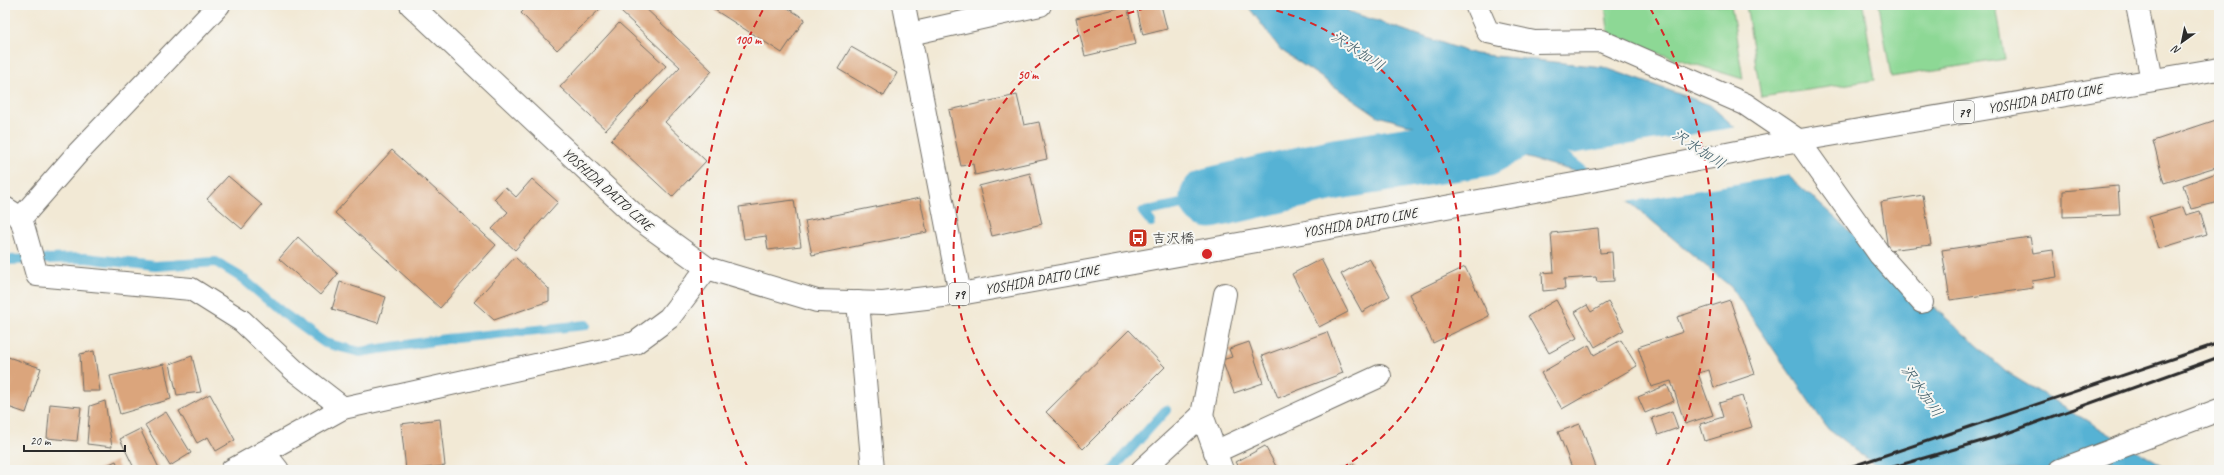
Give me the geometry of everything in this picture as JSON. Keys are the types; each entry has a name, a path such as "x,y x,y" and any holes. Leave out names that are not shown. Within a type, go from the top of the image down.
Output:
{"street":[{"path":"219,5 77,154 17,221 37,275 191,289 242,321 294,370 343,408"},
{"name":"YOSHIDA DAITO LINE","path":"411,5 639,219 707,268 817,301 883,303 960,294 1602,179 1798,140 2219,69"},
{"path":"904,5 960,294"},
{"path":"910,34 1040,5"},
{"path":"1476,5 1488,32 1534,42 1601,41 1745,104 1798,140 1880,255 1922,302"},
{"path":"2137,5 2152,80"},
{"path":"232,470 343,408 635,344 669,318 707,268"},
{"path":"1225,294 1202,415 1219,461 1380,376"},
{"path":"858,302 873,470"},
{"path":"2060,470 2104,455 2219,410"},
{"path":"1142,470 1202,415"},
{"path":"264,452 278,470"}],"green space":[{"path":"1605,5 1731,5 1743,79 1609,38"},
{"path":"1746,5 1863,5 1875,80 1761,97"},
{"path":"1879,5 1996,5 2005,59 1891,77"}],"water":[{"name":"沢水加川","path":"1247,5 1339,5 1350,12 1475,54 1603,67 1710,105 2006,372 2169,470 1882,470 1828,429 1731,287 1602,179 1378,116 1281,50"}],"pier":[{"path":"1737,127 1790,175 1627,202 1602,181 1602,179 1567,152 1572,154"}],"building":[{"path":"529,5 598,5 601,8 557,50 521,13"},
{"path":"629,5 642,5 712,71 665,122 706,161 672,197 611,140 680,67 621,12"},
{"path":"707,5 783,5 805,19 782,53"},
{"path":"1136,5 1161,5 1167,29 1143,35"},
{"path":"1499,5 1511,5 1511,6 1500,8"},
{"path":"1127,6 1136,44 1085,56 1076,18"},
{"path":"619,23 666,66 606,130 560,87"},
{"path":"851,47 897,73 884,96 838,69"},
{"path":"1017,95 1024,125 1039,122 1047,159 975,175 973,164 961,166 949,110"},
{"path":"2219,119 2219,166 2164,183 2153,141"},
{"path":"392,150 496,245 440,308 335,213"},
{"path":"2219,172 2219,202 2191,209 2183,185"},
{"path":"1030,173 1042,224 992,236 979,186"},
{"path":"228,176 262,205 242,229 207,199"},
{"path":"532,179 558,202 515,250 492,229 508,212 494,199 505,187 516,197"},
{"path":"2118,186 2120,215 2063,217 2063,191"},
{"path":"1923,195 1931,245 1888,250 1881,202"},
{"path":"920,198 927,232 812,255 805,221"},
{"path":"794,200 801,246 768,250 766,236 744,239 739,207"},
{"path":"2183,207 2186,215 2200,211 2207,234 2158,249 2149,217"},
{"path":"1598,228 1600,253 1612,252 1614,281 1597,282 1596,277 1564,279 1565,289 1543,291 1542,273 1554,272 1551,233"},
{"path":"298,237 338,274 320,295 279,259"},
{"path":"2030,237 2033,253 2053,250 2057,277 2032,281 2033,288 1950,300 1942,250"},
{"path":"515,257 549,289 549,301 494,320 474,302"},
{"path":"1369,258 1390,296 1362,312 1341,274"},
{"path":"1321,259 1348,312 1319,327 1292,274"},
{"path":"1465,267 1489,316 1433,343 1409,294"},
{"path":"340,282 386,297 378,323 332,309"},
{"path":"1556,300 1577,338 1549,353 1528,316"},
{"path":"1730,300 1755,374 1714,388 1709,370 1698,373 1713,415 1685,424 1671,381 1651,387 1638,347 1683,332 1677,317"},
{"path":"1608,302 1624,330 1595,347 1575,312 1587,305 1591,312"},
{"path":"1129,330 1165,367 1083,449 1046,412"},
{"path":"1327,332 1343,373 1278,398 1262,356"},
{"path":"1621,340 1637,366 1562,409 1541,373 1589,345 1594,355"},
{"path":"1249,342 1263,383 1234,393 1222,360 1232,357 1229,349"},
{"path":"94,351 100,391 82,391 80,354"},
{"path":"5,356 41,368 26,413 5,406"},
{"path":"192,356 201,392 177,395 170,364"},
{"path":"164,364 171,399 120,414 110,376"},
{"path":"1667,385 1674,401 1645,413 1638,397"},
{"path":"210,394 235,440 216,451 208,437 197,443 179,411"},
{"path":"1742,396 1752,427 1705,441 1700,424 1723,417 1719,403"},
{"path":"105,401 112,447 87,444 90,406"},
{"path":"50,404 81,407 77,441 47,438"},
{"path":"1672,411 1678,428 1658,435 1652,418"},
{"path":"166,412 191,453 170,466 145,425"},
{"path":"440,419 445,466 406,470 401,424"},
{"path":"1580,424 1597,470 1573,470 1558,432"},
{"path":"140,429 160,470 135,470 120,439"},
{"path":"1265,446 1278,470 1241,470 1236,462"},
{"path":"116,461 120,470 96,470"},
{"path":"1354,464 1357,470 1336,470"}],"waterway":[{"path":"1210,198 1336,169 1483,146 1546,111"},
{"path":"1151,222 1143,212 1210,198"},
{"path":"5,260 85,258 155,266 216,262 242,278 283,313 325,343 360,352 446,339 586,325"},
{"path":"1112,470 1166,410"}],"railway":[{"path":"1841,470 2219,343"},
{"path":"1883,470 1999,436 2219,357"}],"place":[{"name":"吉沢橋","path":"1138,238"}]}
